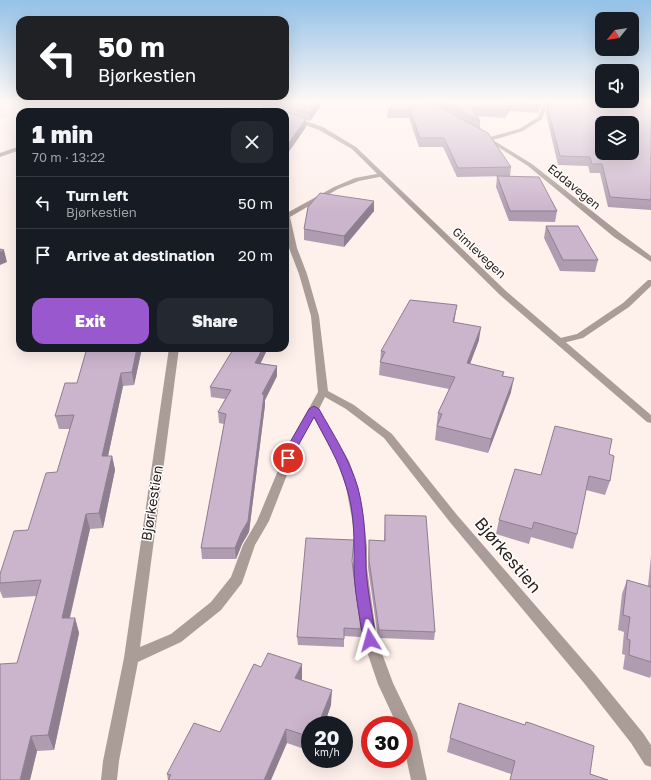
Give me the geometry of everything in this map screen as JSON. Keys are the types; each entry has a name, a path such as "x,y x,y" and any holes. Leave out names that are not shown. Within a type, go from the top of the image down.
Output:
{"street":[{"name":"Gimlevegen","path":"339,137 354,148 382,174 444,237 503,292 651,420"},
{"name":"Eddavegen","path":"487,137 530,165 617,235 651,260"},
{"path":"490,139 496,137"},
{"path":"0,156 16,150"},
{"path":"289,213 356,179 382,174"},
{"path":"131,658 176,638 216,606 237,579 249,545 263,521 294,444 323,392 314,316 303,274 293,248 289,229"},
{"path":"559,341 580,336 626,305 651,282"},
{"name":"Bjørkestien","path":"109,780 111,761 131,658 173,352"},
{"name":"Bjørkestien","path":"323,392 350,407 388,436 453,518 594,684 637,738 651,759"},
{"path":"314,409 343,461 352,487 358,519 361,547 360,568 370,640 386,684 409,733 418,780"}],"building":[{"path":"491,137 511,167 458,168 444,138 420,138"},
{"path":"555,137 595,137 595,160 639,160 639,137 651,137 651,200 610,197 602,164 592,164 590,157 560,156"},
{"path":"497,176 539,177 557,211 510,211"},
{"path":"320,193 374,201 344,236 304,229 308,207"},
{"path":"546,226 578,226 598,260 563,260"},
{"path":"410,300 457,305 453,322 481,327 467,363 504,372 502,376 514,378 491,439 437,426 442,414 438,413 455,377 380,362 385,352 381,351"},
{"path":"86,352 136,352 132,372 121,373 102,456 112,456 99,513 86,514 62,618 75,618 48,735 31,736 20,780 0,780 0,664 17,663 41,580 0,583 0,574 14,531 28,530 46,473 57,472 74,415 55,416 65,383 77,383"},
{"path":"232,352 261,352 255,363 277,366 262,394 264,395 248,521 235,548 201,548 226,414 218,412 231,390 210,387"},
{"path":"555,426 612,439 609,454 614,456 610,481 589,476 577,534 534,522 532,529 499,520 515,469 541,475"},
{"path":"385,515 426,516 435,632 379,630 369,560 369,540 385,541"},
{"path":"306,538 354,540 352,561 361,629 344,628 344,639 297,637"},
{"path":"627,580 651,587 651,662 629,655 630,640 627,639 630,617 623,615"},
{"path":"268,653 302,664 295,678 332,690 322,716 301,716 301,734 286,729 264,780 168,780 171,775 167,774 194,723 220,732 254,664 261,667"},
{"path":"459,703 525,725 526,722 530,723 594,746 590,774 608,780 510,780 515,761 450,738"}],"route":[{"path":"288,458 294,444 314,409 343,461 352,487 358,519 361,547 360,568 370,640"}]}
